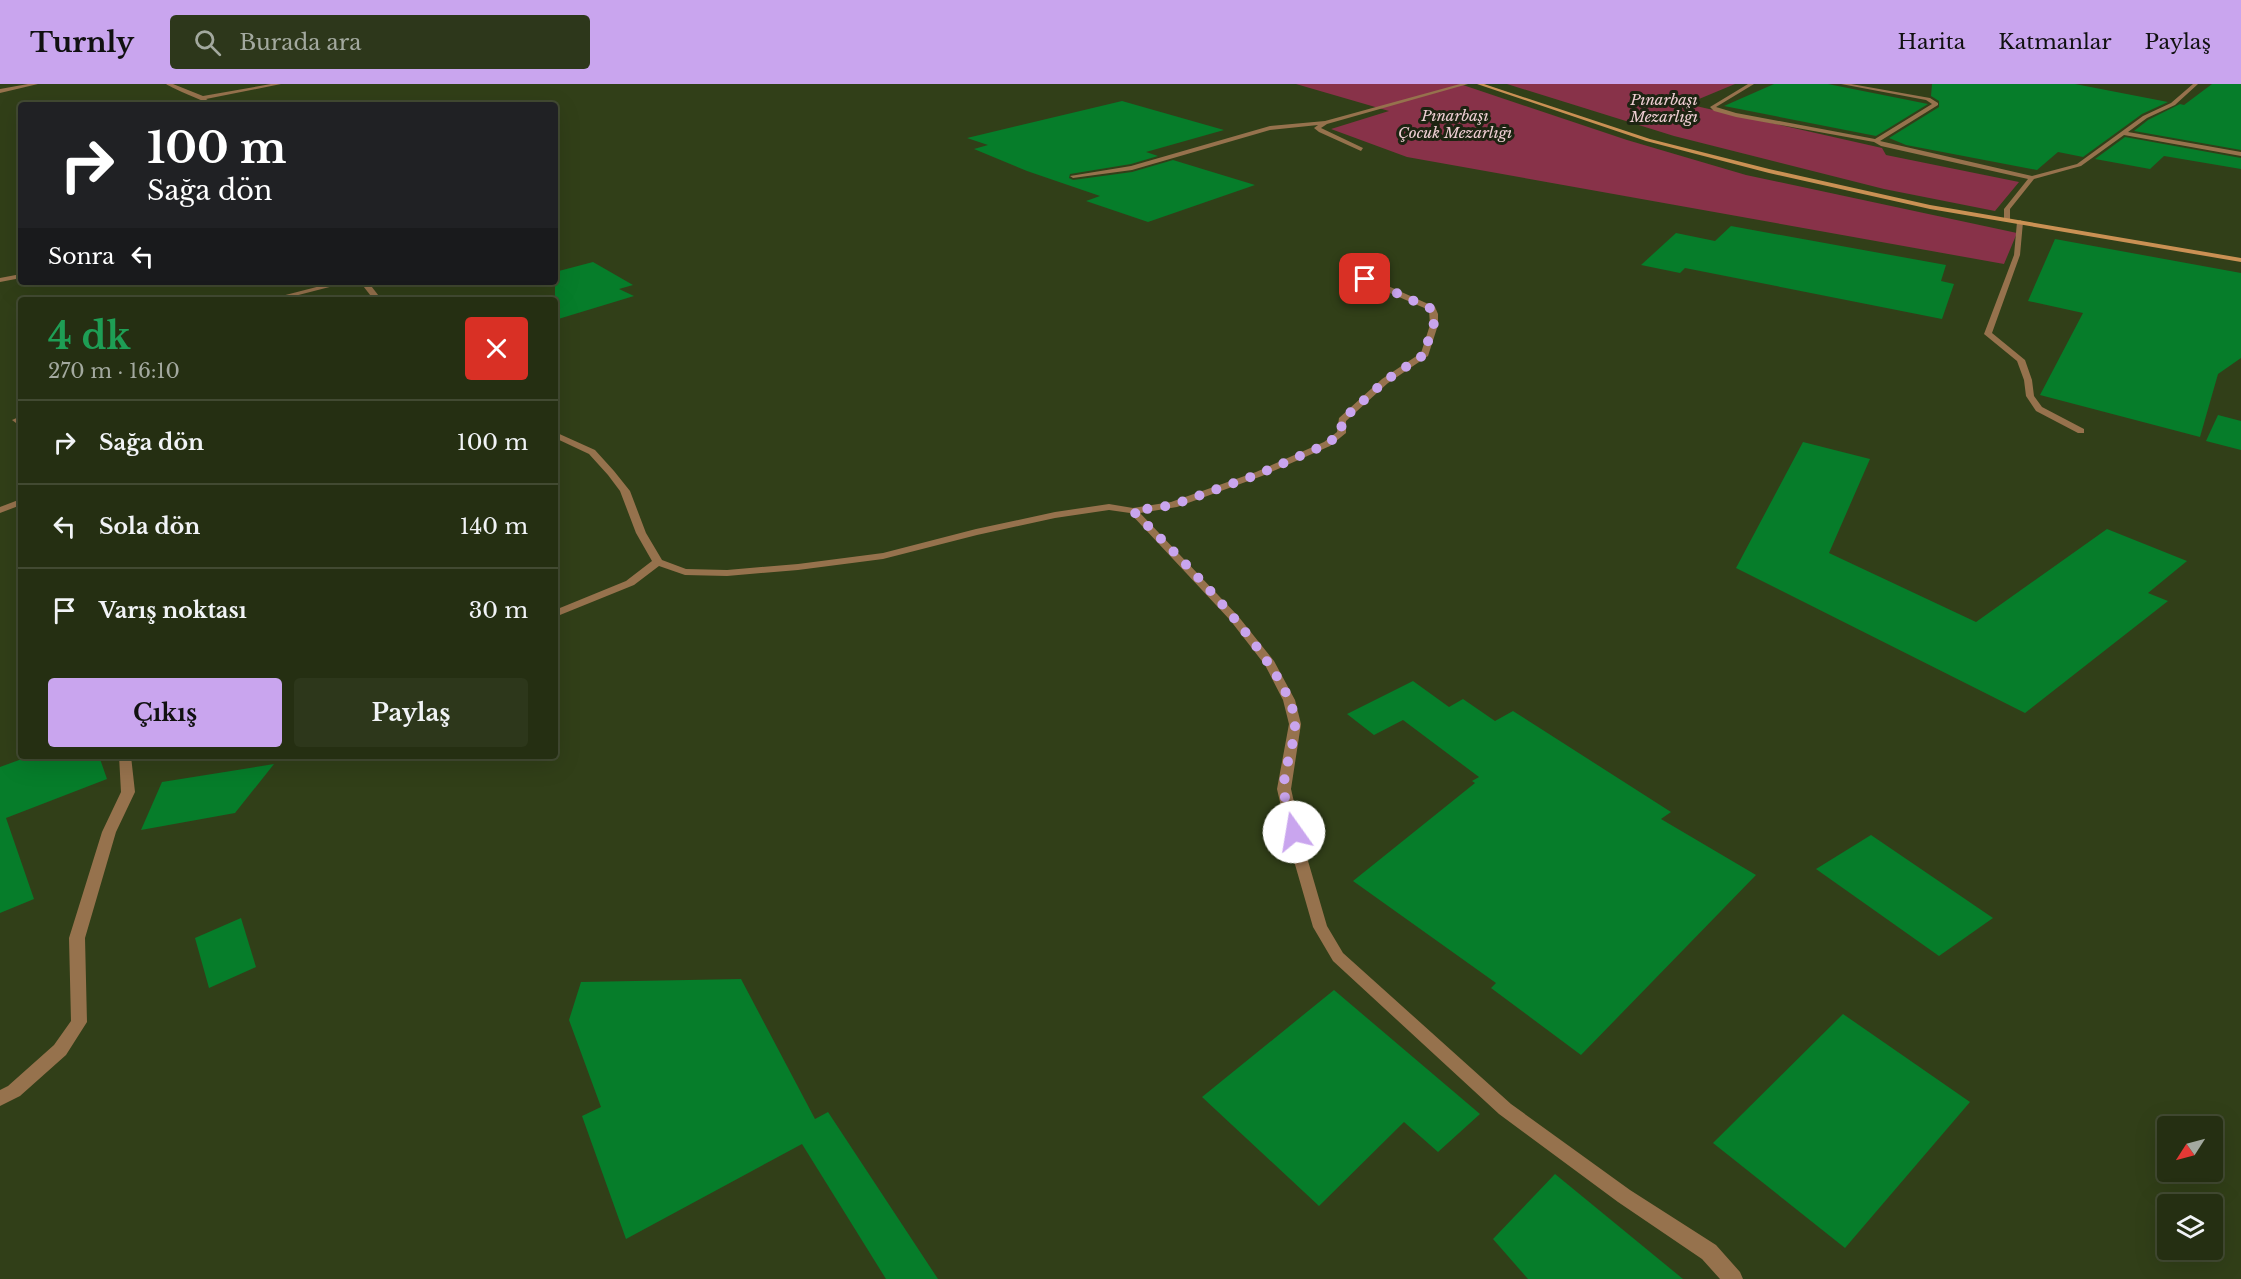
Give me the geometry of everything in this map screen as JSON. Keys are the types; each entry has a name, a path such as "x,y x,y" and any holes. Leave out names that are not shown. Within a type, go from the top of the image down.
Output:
{"main road":[{"path":"1479,84 1648,140 1896,199 2241,260"}],"street":[{"path":"0,91 36,84"},
{"path":"168,84 208,102"},
{"path":"202,98 279,84"},
{"path":"1072,176 1132,168 1270,128 1325,123 1466,84"},
{"path":"1752,84 1713,107 1716,110 1736,115 1876,141 1925,155 2032,178 2079,165 2145,117 2173,104 2196,84"},
{"path":"1843,84 1928,99 1936,104 1876,141"},
{"path":"1325,123 1317,128 1321,132 1346,140 1361,149"},
{"path":"2124,133 2241,154"},
{"path":"2007,220 2007,209 2025,190 2032,178"},
{"path":"2020,222 2017,255 1988,334 2021,360 2028,380 2030,396 2038,409 2081,430"},
{"path":"558,436 592,452 625,491 640,533 658,562 685,572 727,573 883,556 976,531 1055,515 1108,507 1133,511 1173,505 1259,474 1327,444 1341,433 1342,420 1349,413 1385,381 1425,354 1426,340 1435,323 1435,314 1432,309 1365,279 1352,269 1353,256"},
{"path":"0,280 18,277"},
{"path":"282,297 332,285"},
{"path":"366,285 376,297"},
{"path":"0,510 18,503"},
{"path":"1133,511 1234,618 1270,664 1289,700 1295,724 1284,789 1299,854 1320,927 1338,957 1505,1109 1624,1196 1709,1252 1733,1279"},
{"path":"558,613 630,584 658,562"},
{"path":"0,1098 14,1091 60,1050 80,1022 77,938 109,832 128,792 125,759"}],"green space":[{"name":"Pınarbaşı Çocuk Mezarlığı","path":"1296,84 1460,84 1627,140 1746,175 2017,233 2004,264 1407,157 1331,129 1389,111"},
{"name":"Pınarbaşı Mezarlığı","path":"1507,84 1735,84 1687,104 1882,148 1886,155 2019,182 1995,211 1884,189 1674,136"}],"building":[{"path":"1774,84 1828,84 1928,104 1876,136 1724,106"},
{"path":"1932,84 2075,84 2168,102 2142,114 2083,157 2058,152 2037,170 1906,145 1889,138 1939,107 1939,101 1931,96"},
{"path":"2212,84 2241,84 2241,150 2134,131 2148,120 2180,104 2184,105"},
{"path":"1122,101 1224,130 1146,152 1158,156 1131,164 1070,174 1069,178 1073,180 1132,172 1173,160 1255,185 1148,222 1086,201 1100,196 1027,171 974,149 988,145 967,138"},
{"path":"2125,137 2241,158 2241,169 2164,156 2150,169 2095,159"},
{"path":"1731,226 1946,265 1941,281 1954,284 1942,319 1685,268 1680,273 1641,265 1676,233 1715,241"},
{"path":"2055,239 2241,273 2241,358 2218,374 2200,437 2040,395 2083,313 2028,301"},
{"path":"593,262 633,285 619,289 634,296 558,319 558,297 555,297 555,285 558,285 558,271"},
{"path":"2218,415 2241,421 2241,450 2206,441"},
{"path":"1803,442 1870,459 1829,553 1976,622 2107,529 2187,561 2148,593 2168,601 2025,713 1736,568"},
{"path":"1413,681 1449,707 1463,699 1495,721 1513,711 1671,812 1661,819 1756,875 1581,1055 1491,988 1496,983 1353,881 1475,783 1472,781 1479,777 1403,720 1374,735 1347,714"},
{"path":"22,759 100,759 107,779 6,818 34,899 0,913 0,767"},
{"path":"274,764 235,813 141,830 162,782"},
{"path":"1871,835 1993,918 1939,956 1816,869"},
{"path":"241,918 256,967 209,988 195,938"},
{"path":"741,979 815,1119 828,1112 938,1279 886,1279 802,1144 626,1239 582,1116 601,1107 569,1020 581,982"},
{"path":"1334,990 1480,1114 1438,1152 1404,1122 1319,1206 1202,1097"},
{"path":"1843,1014 1970,1102 1845,1248 1713,1143"},
{"path":"1555,1174 1683,1279 1528,1279 1493,1239"}],"route":[{"path":"1294,832 1284,789 1288,753 1295,724 1289,700 1270,664 1234,618 1133,511 1173,505 1259,474 1327,444 1341,433 1342,420 1349,413 1385,381 1425,354 1426,340 1435,323 1435,314 1432,309 1365,279"}]}
